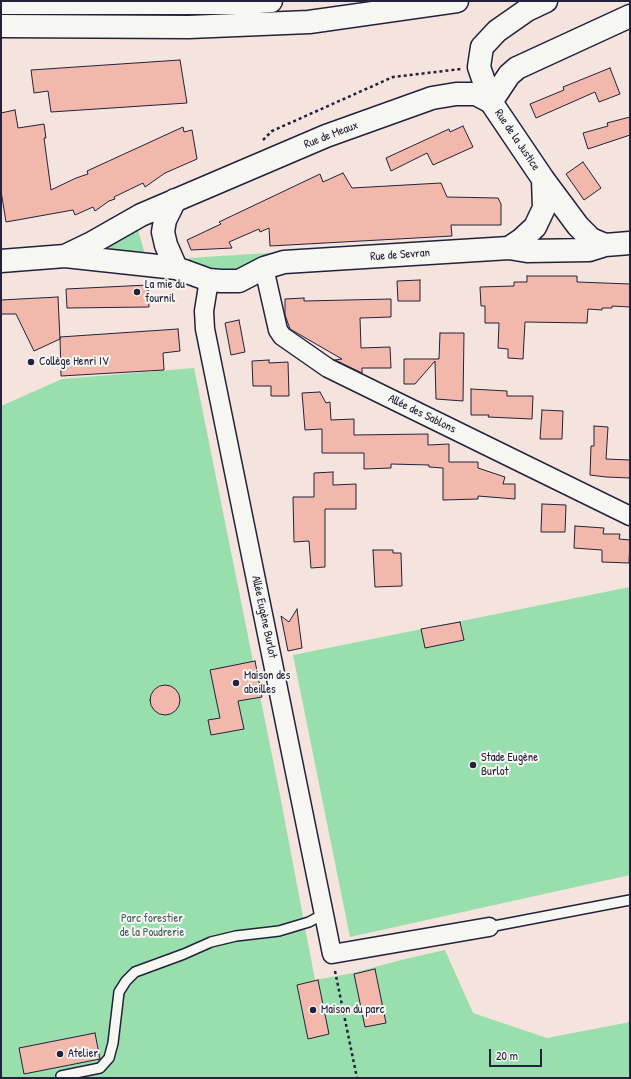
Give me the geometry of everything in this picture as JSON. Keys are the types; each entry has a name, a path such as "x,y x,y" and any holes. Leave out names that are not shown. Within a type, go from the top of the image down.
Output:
{"main road":[{"path":"1,3 246,3 270,1"},
{"path":"1,26 189,27 309,22 457,1"},
{"name":"Rue de la Justice","path":"546,1 527,10 497,31 482,48 479,66 491,102 544,179 578,226 591,239 605,245"},
{"path":"491,102 509,75 517,68 630,16"},
{"name":"Rue de Meaux","path":"65,256 90,244 141,215 326,136 432,98 456,94 476,94 491,102"},
{"name":"Rue de la Justice","path":"509,248 521,240 535,227 544,208 544,179"},
{"path":"9,263 65,256 176,268 166,245 164,232 165,220 175,200"},
{"name":"Rue de Sevran","path":"176,268 209,280 239,281 264,268 284,262 509,248 526,251 589,250 605,245 630,243"}],"street":[{"name":"Allée des Sablons","path":"264,268 278,330 282,336 328,368 630,516"},
{"name":"Allée Eugène Burlot","path":"209,280 204,311 206,329 332,954"},
{"path":"332,954 489,927"}],"lane":[{"path":"489,927 630,900"},
{"path":"62,1078 61,1076 100,1068 109,1058 114,1043 119,992 126,981 135,972 184,954 211,942 236,936 279,931 309,922 324,914"}],"path":[{"path":"332,954 357,1078"}],"green space":[{"path":"136,223 144,251 143,258 95,249"},
{"path":"284,252 229,276 189,263 189,258"},
{"name":"Parc forestier de la Poudrerie","path":"194,368 280,795 315,980 353,973 445,950 473,1013 547,1038 630,1022 630,1078 1,1078 1,406 62,379"},
{"name":"Stade Eugène Burlot","path":"630,587 630,875 350,937 293,655"}],"building":[{"path":"180,60 187,103 51,112 48,91 34,93 31,70"},
{"path":"610,68 620,94 599,102 595,92 536,118 530,104 564,90 563,87"},
{"path":"15,110 18,128 44,124 46,138 44,138 51,190 88,174 87,171 183,127 184,132 192,130 197,159 165,173 145,187 143,183 114,197 115,199 109,201 95,211 93,207 75,215 73,210 6,222 1,191 1,113"},
{"path":"630,117 630,135 588,149 583,133 608,126 607,123"},
{"path":"463,126 473,147 433,165 427,153 391,171 386,158 449,129 450,132"},
{"path":"583,162 601,188 584,200 566,174"},
{"path":"343,173 352,188 441,183 447,197 498,198 501,204 501,225 451,225 452,236 270,246 269,228 260,232 259,229 229,242 232,248 191,250 187,240 221,224 219,222 320,174 323,182"},
{"path":"527,276 577,276 577,282 630,284 630,307 612,306 612,308 602,308 602,310 588,309 587,323 525,322 523,359 508,358 508,349 498,348 499,323 485,323 485,306 481,306 480,287 514,286 514,282 527,282"},
{"path":"420,280 420,301 398,301 397,281"},
{"path":"148,285 149,307 67,308 66,289"},
{"path":"58,297 60,339 34,351 16,314 1,314 1,300"},
{"path":"304,298 304,301 391,299 391,317 360,318 361,348 390,347 391,368 362,368 362,373 335,360 342,359 290,329 285,315 285,299"},
{"path":"239,320 245,352 231,355 225,323"},
{"path":"178,329 180,351 163,353 164,370 61,376 60,337"},
{"path":"440,333 464,333 463,401 436,399 435,361 415,384 404,384 404,359 439,359"},
{"path":"269,360 269,363 288,362 289,396 271,396 271,386 253,386 252,361"},
{"path":"471,389 507,391 507,396 533,396 532,419 471,415"},
{"path":"320,392 326,403 330,402 331,420 354,419 354,435 428,434 428,445 449,444 449,462 478,462 478,468 505,477 503,484 515,484 515,499 478,496 478,499 443,500 443,468 429,467 429,465 391,464 391,468 364,469 364,453 322,453 322,429 305,430 302,393"},
{"path":"542,410 563,411 562,439 540,439"},
{"path":"594,426 608,427 606,459 630,460 630,478 590,475 591,446 594,446"},
{"path":"333,472 333,485 356,484 356,509 325,509 325,567 311,568 309,541 294,542 293,497 314,497 314,473"},
{"path":"542,504 566,505 565,532 541,532"},
{"path":"575,526 604,528 603,534 620,534 619,539 630,540 629,563 602,562 602,550 574,548"},
{"path":"373,550 393,550 393,553 401,553 402,586 375,587"},
{"path":"297,609 302,648 288,651 281,616 289,622"},
{"path":"460,622 464,640 425,648 421,629"},
{"name":"Maison des abeilles","path":"255,661 262,697 238,701 244,729 211,735 208,720 220,718 210,670"},
{"path":"165,685 176,689 180,700 176,711 165,715 154,711 150,700 154,689"},
{"path":"375,969 386,1023 365,1027 354,974"},
{"name":"Maison du parc","path":"318,980 329,1034 308,1039 297,985"},
{"name":"Atelier","path":"95,1033 100,1059 24,1074 19,1048"}],"place":[{"name":"La mie du fournil","path":"137,292"},
{"name":"Collège Henri IV","path":"31,362"},
{"name":"Maison des abeilles","path":"236,683"},
{"name":"Stade Eugène Burlot","path":"473,765"},
{"name":"Maison du parc","path":"313,1010"},
{"name":"Atelier","path":"60,1054"}]}
